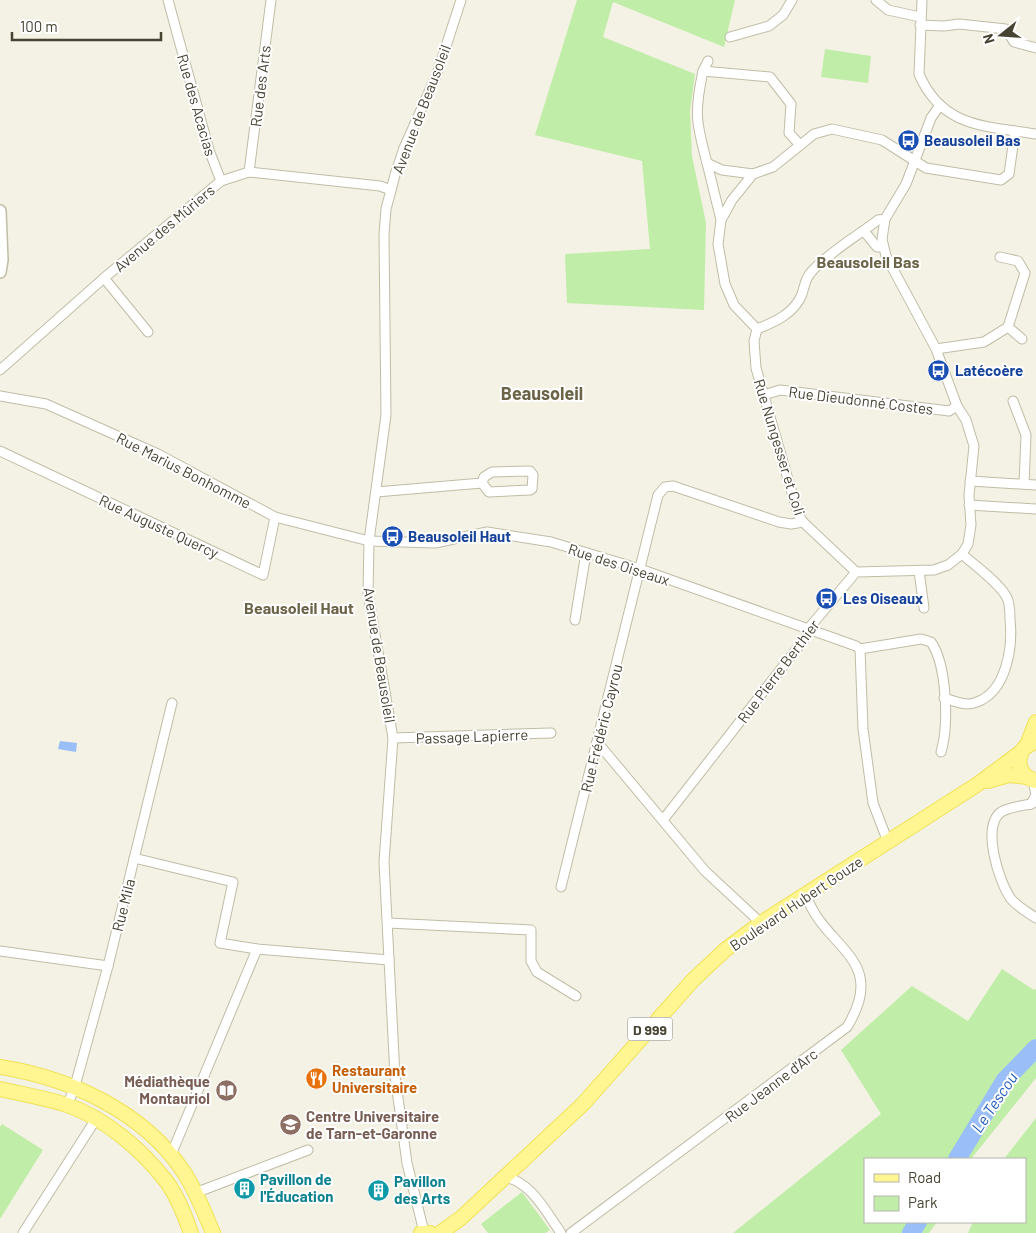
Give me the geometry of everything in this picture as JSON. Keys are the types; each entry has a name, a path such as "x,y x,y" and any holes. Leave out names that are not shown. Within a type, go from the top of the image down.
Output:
{"main road":[{"path":"1032,779 1019,763 1028,746 1036,722"},
{"name":"Boulevard Hubert Gouze","path":"440,1233 461,1218 583,1104 693,980 725,950 761,923 978,784 1028,746"},
{"name":"Boulevard Hubert Gouze","path":"978,784 1009,775 1032,779"},
{"path":"0,1067 54,1079 75,1086 130,1118 152,1135 183,1171 213,1233"},
{"path":"0,1089 67,1106 96,1119 120,1135 167,1182 192,1233"}],"street":[{"name":"Rue des Acacias","path":"168,0 209,150 221,181"},
{"name":"Rue des Arts","path":"249,172 271,0"},
{"name":"Avenue de Beausoleil","path":"425,1233 407,1163 398,1099 384,862 393,738 368,594 369,541 386,415 384,235 391,190 404,148 437,74 461,0"},
{"path":"730,37 769,26 782,15 792,0"},
{"path":"876,0 888,10 920,21 944,26 959,24 1006,29 1014,42 1036,48"},
{"path":"922,0 919,74 923,83 940,105 952,116 965,122 1036,134"},
{"path":"708,61 703,71 696,105 696,124 721,220 718,244 725,284 734,305 757,329 774,322 795,306 808,274 878,220 885,219"},
{"path":"703,71 770,77 791,104 789,133 800,145"},
{"path":"856,572 918,571 948,565 962,554 968,544 971,526 969,506 974,446 966,420 957,406 936,349 883,247 885,219 906,184 929,129 931,118 940,105"},
{"path":"707,162 722,170 753,174 773,167 814,134 832,129 882,140 926,168 1001,180 1009,174 1015,131"},
{"name":"Avenue des Mûriers","path":"0,370 104,278 221,181 249,172 380,186 391,190"},
{"path":"721,220 732,200 753,174"},
{"path":"0,211 2,260 0,272"},
{"path":"864,231 876,247 883,247"},
{"path":"936,349 984,342 1008,327 1025,273 1018,261 1000,257"},
{"path":"104,278 148,332"},
{"path":"1008,327 1022,339"},
{"name":"Rue Nungesser et Coli","path":"757,329 754,341 756,368 798,514 803,522 856,572"},
{"name":"Rue Dieudonné Costes","path":"764,395 780,390 949,411 957,406"},
{"name":"Rue Marius Bonhomme","path":"0,396 46,404 158,454 275,517 369,541"},
{"path":"1013,401 1026,435 1024,484"},
{"name":"Rue Auguste Quercy","path":"0,451 263,575 275,517"},
{"path":"530,471 533,475 532,489 530,490 489,492 482,484 486,475 492,472 530,471"},
{"path":"970,482 1036,485"},
{"path":"376,492 482,484"},
{"name":"Rue Frédéric Cayrou","path":"562,887 658,495 665,488 673,486 778,522 791,524 803,522"},
{"path":"969,506 1036,509"},
{"name":"Rue des Oiseaux","path":"369,541 435,542 487,532 551,542 640,568 809,628 817,633 860,649"},
{"path":"575,620 586,553"},
{"path":"944,698 960,703 976,703 986,697 1003,675 1010,654 1012,633 1007,597 962,554"},
{"path":"918,571 924,608"},
{"name":"Rue Pierre Berthier","path":"663,820 806,637 809,628 856,572"},
{"path":"888,842 872,803 864,729 860,649 921,639 931,642 938,652 944,698 946,734 941,752"},
{"name":"Rue Mila","path":"67,1106 75,1086 108,966 172,703"},
{"name":"Passage Lapierre","path":"393,738 551,733"},
{"path":"597,742 705,871 761,923"},
{"path":"1032,779 1036,795 1034,803 1002,812 996,817 991,830 994,853 1011,898 1036,918"},
{"path":"134,858 233,882 220,943 257,949 389,960"},
{"name":"Rue Jeanne d'Arc","path":"571,1233 847,1027 860,997 859,972 845,948 811,908 806,894"},
{"path":"388,923 531,930 531,961 537,972 576,996"},
{"path":"171,1155 257,949"},
{"path":"0,951 108,966"},
{"path":"23,1233 96,1119"},
{"path":"195,1193 308,1150"},
{"path":"504,1178 513,1178 529,1189 561,1233"}],"green space":[{"path":"577,0 735,0 724,47 613,2 603,37 695,74 690,111 692,156 706,223 704,310 567,303 565,254 650,249 642,161 535,135"},
{"path":"825,49 871,56 868,83 821,77"},
{"path":"1002,969 1034,990 1036,989 1036,1078 972,1158 864,1158 864,1223 936,1223 929,1233 733,1233 881,1114 841,1050 912,986 968,1021"},
{"path":"1036,1118 1036,1233 968,1233 973,1223 1026,1223 1026,1158 1005,1158"},
{"path":"2,1124 43,1150 0,1219 0,1127"},
{"path":"522,1192 550,1230 545,1233 488,1233 481,1224"}],"water":[{"path":"60,741 77,743 76,752 58,749"}],"waterway":[{"name":"Le Tescou","path":"958,1158 1005,1080 1036,1048"},
{"name":"Le Tescou","path":"911,1233 917,1223"}],"place":[{"name":"Beausoleil Bas","path":"908,140"},
{"name":"Latécoère","path":"939,370"},
{"name":"Beausoleil Haut","path":"392,536"},
{"name":"Les Oiseaux","path":"827,598"},
{"name":"Restaurant Universitaire","path":"316,1079"},
{"name":"Médiathèque Montauriol","path":"226,1090"},
{"name":"Centre Universitaire de Tarn-et-Garonne","path":"290,1125"},
{"name":"Pavillon de l'Éducation","path":"244,1188"},
{"name":"Pavillon des Arts","path":"378,1190"}],"district":[{"name":"Beausoleil Bas","path":"868,261"},
{"name":"Beausoleil","path":"542,393"},
{"name":"Beausoleil Haut","path":"299,607"}]}
